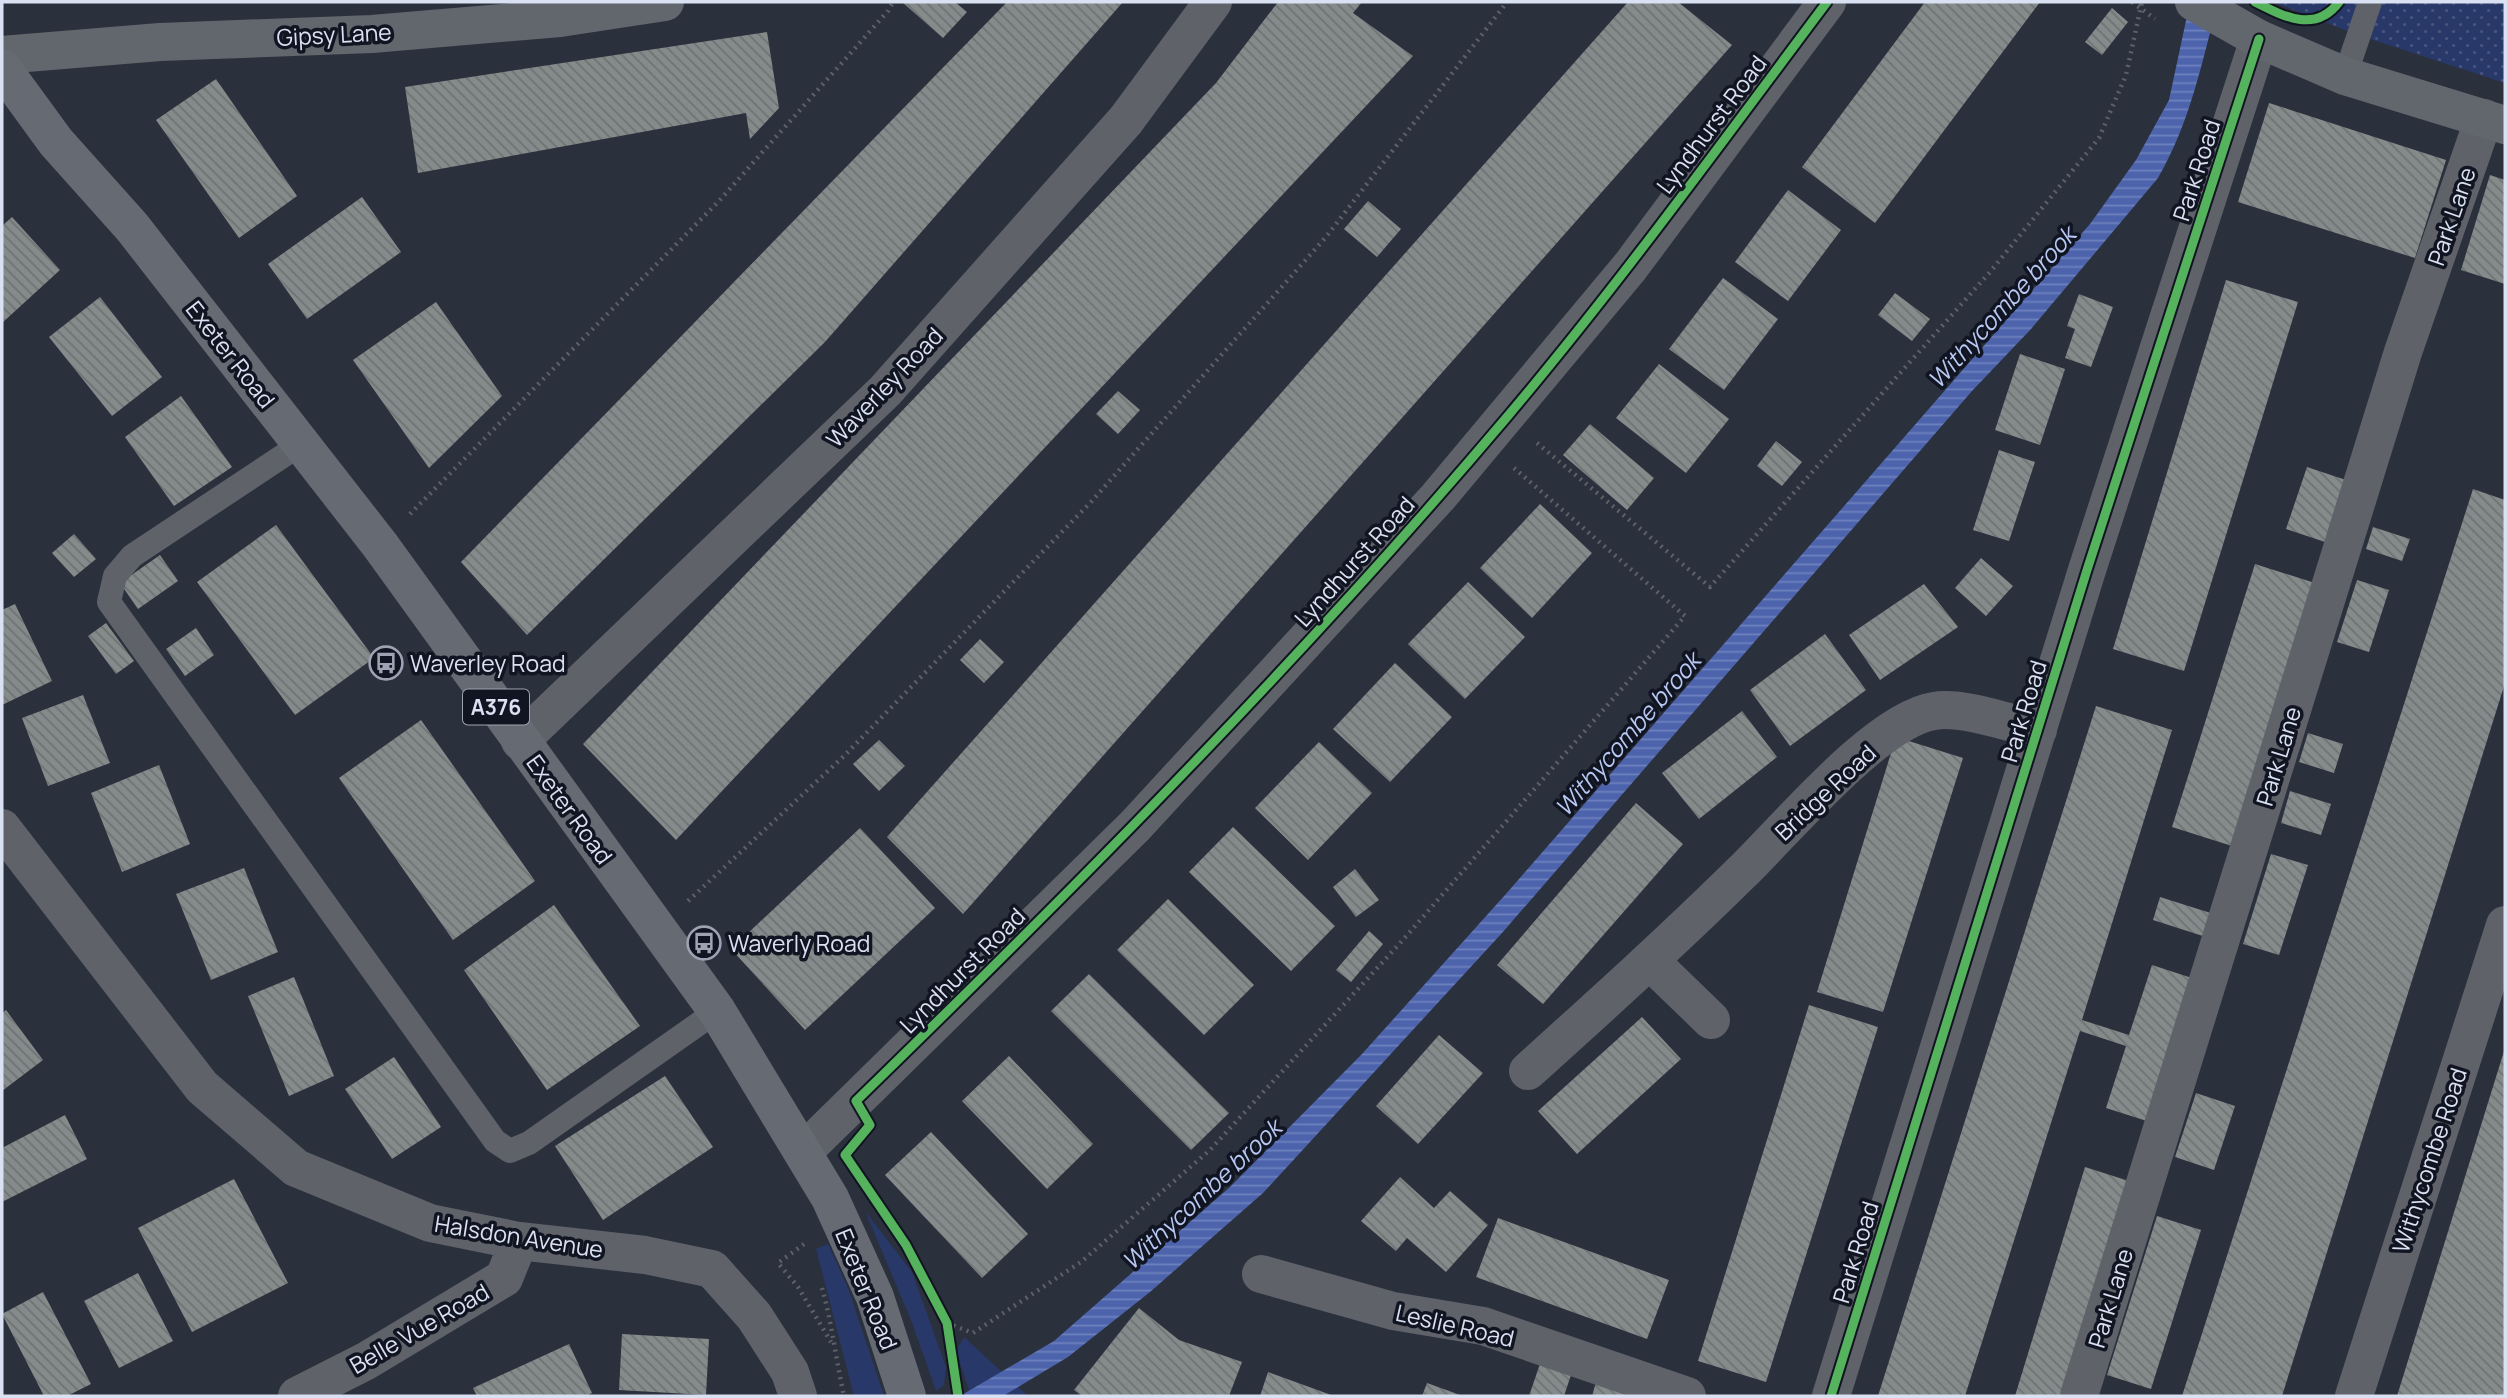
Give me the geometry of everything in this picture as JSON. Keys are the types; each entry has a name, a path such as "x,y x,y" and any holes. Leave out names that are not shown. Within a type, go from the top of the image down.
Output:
{"highway":[{"name":"Exeter Road","path":"2,68 56,142 132,227 380,545 718,1011 830,1198 875,1297 907,1396"}],"street":[{"name":"Waverley Road","path":"520,741 885,391 1126,120 1213,2"},
{"name":"Lyndhurst Road","path":"804,1151 1135,826 1319,629 1496,430 1630,267 1827,2"},
{"path":"2193,2 2259,39 2345,76 2495,122"},
{"name":"Gipsy Lane","path":"2,55 160,42 372,34 560,18 650,3"},
{"name":"Park Road","path":"1831,1396 2038,730 2259,39"},
{"name":"Park Lane","path":"2079,1396 2399,366 2495,122"},
{"name":"Bridge Road","path":"1528,1071 1650,961 1742,872 1793,817 1861,754 1906,721 1934,710 1962,712 2038,730"},
{"name":"Halsdon Avenue","path":"2,828 202,1087 296,1168 430,1223 519,1241 645,1255 712,1269 754,1316 790,1372 798,1396"},
{"name":"Withycombe Road","path":"2354,1396 2505,925"},
{"path":"1650,961 1711,1020"},
{"name":"Belle Vue Road","path":"298,1396 378,1354 505,1278 519,1241"},
{"name":"Leslie Road","path":"1261,1274 1394,1311 1483,1326 1687,1396"}],"lane":[{"path":"2345,76 2370,2"},
{"path":"301,444 132,556 115,576 109,602 495,1141 510,1151 529,1143 718,1011"}],"path":[{"path":"380,545 719,201 888,11 893,2"},
{"path":"659,928 844,756 1090,503 1326,237 1507,2"},
{"path":"1496,430 1710,587 1990,272 2099,138 2126,75 2142,2"},
{"path":"947,1323 973,1333 1005,1312 1081,1262 1210,1150 1402,942 1685,616 1496,430"},
{"path":"811,1254 808,1242 778,1263 798,1287 832,1344"},
{"path":"819,1278 830,1315 832,1344 844,1396"},
{"path":"942,1312 949,1335"}],"shaded area":[{"path":"2190,2 2218,2 2187,114 2158,178 2031,329 1972,391 1502,933 1263,1193 1150,1292 1068,1357 1003,1396 960,1396 1054,1341 1230,1187 1362,1054 1505,895 2090,224 2136,160 2169,100"},
{"path":"2273,2 2505,2 2505,83 2358,35"},
{"path":"865,1211 912,1272 946,1367 944,1385 936,1391 911,1320"},
{"path":"828,1244 848,1288 884,1396 854,1396 816,1249"},
{"path":"964,1337 1028,1396 971,1396 956,1351"}],"building":[{"path":"902,2 955,2 967,12 943,38"},
{"path":"1007,2 1123,2 825,342 527,635 461,562"},
{"path":"1278,2 1362,2 1353,13 1413,56 676,840 583,744 1216,83"},
{"path":"1628,2 1678,2 1732,45 963,914 887,837"},
{"path":"1925,2 2040,2 1875,223 1802,167"},
{"path":"2112,8 2128,22 2102,55 2085,42"},
{"path":"767,32 779,108 750,139 746,113 418,173 405,87"},
{"path":"216,79 297,196 239,238 156,120"},
{"path":"2269,103 2446,160 2415,258 2238,202"},
{"path":"2490,175 2505,180 2505,284 2461,270"},
{"path":"1788,190 1841,230 1788,301 1735,262"},
{"path":"362,197 401,252 307,319 268,264"},
{"path":"1368,201 1401,229 1377,257 1344,229"},
{"path":"12,217 60,270 2,323 2,226"},
{"path":"1723,278 1778,319 1724,390 1669,349"},
{"path":"2226,280 2298,302 2184,671 2113,649"},
{"path":"1895,293 1930,319 1912,341 1878,315"},
{"path":"2079,294 2113,307 2091,367 2065,358 2075,329 2067,326"},
{"path":"100,297 162,377 112,416 49,337"},
{"path":"436,302 502,396 429,468 353,360"},
{"path":"2020,354 2065,369 2040,445 1995,430"},
{"path":"1659,364 1729,419 1686,473 1616,418"},
{"path":"1118,391 1140,410 1118,434 1096,414"},
{"path":"181,396 232,467 174,506 125,437"},
{"path":"1590,424 1654,478 1627,510 1563,455"},
{"path":"1776,441 1802,462 1782,486 1757,466"},
{"path":"1999,450 2035,462 2009,541 1973,530"},
{"path":"2307,467 2352,482 2331,544 2286,529"},
{"path":"2473,489 2505,500 2505,683 2282,1396 2182,1396"},
{"path":"1540,504 1592,553 1532,618 1480,568"},
{"path":"276,525 374,658 295,715 197,582"},
{"path":"2373,527 2410,539 2402,561 2366,549"},
{"path":"74,534 96,559 74,577 52,553"},
{"path":"160,555 178,581 138,609 120,583"},
{"path":"1981,558 2013,586 1986,616 1955,588"},
{"path":"2255,564 2315,583 2232,846 2172,827"},
{"path":"2357,580 2389,590 2369,652 2337,642"},
{"path":"1468,582 1525,637 1465,699 1408,644"},
{"path":"1924,584 1958,627 1880,680 1849,635"},
{"path":"15,604 52,681 2,705 2,610"},
{"path":"106,623 134,661 116,674 88,636"},
{"path":"196,628 214,655 185,676 166,649"},
{"path":"1825,634 1866,690 1790,746 1750,690"},
{"path":"980,639 1004,662 984,683 960,660"},
{"path":"1395,663 1452,717 1390,782 1333,729"},
{"path":"83,695 110,763 48,786 22,718"},
{"path":"2096,706 2172,730 2082,1020 2129,1035 2152,965 2195,979 2150,1122 2106,1108 2126,1046 2080,1031 1965,1396 1878,1396"},
{"path":"1742,711 1777,757 1699,819 1662,773"},
{"path":"421,720 535,881 453,940 339,778"},
{"path":"2308,733 2343,744 2334,773 2299,762"},
{"path":"1896,737 1963,758 1883,1012 1817,992"},
{"path":"879,740 905,766 879,791 853,764"},
{"path":"1319,742 1372,793 1308,860 1255,808"},
{"path":"159,765 190,844 122,872 91,793"},
{"path":"2290,791 2331,804 2321,835 2281,823"},
{"path":"1636,803 1683,844 1543,1004 1497,965"},
{"path":"1233,827 1335,926 1291,971 1189,872"},
{"path":"860,828 935,908 805,1030 731,949"},
{"path":"2271,854 2308,865 2279,955 2243,944"},
{"path":"244,868 278,952 211,980 176,894"},
{"path":"1355,869 1379,900 1356,917 1333,887"},
{"path":"2160,897 2217,915 2209,938 2153,920"},
{"path":"1168,899 1254,985 1204,1035 1117,950"},
{"path":"554,905 640,1026 547,1090 464,970"},
{"path":"1369,931 1383,944 1351,982 1336,970"},
{"path":"1089,974 1229,1113 1191,1150 1051,1011"},
{"path":"294,977 334,1076 289,1096 248,996"},
{"path":"1809,1005 1878,1027 1766,1382 1698,1361"},
{"path":"6,1010 43,1060 2,1091 2,1013"},
{"path":"1642,1017 1681,1059 1577,1154 1538,1111"},
{"path":"1439,1035 1483,1073 1418,1144 1376,1106"},
{"path":"2505,1048 2505,1396 2397,1396"},
{"path":"1009,1056 1093,1144 1047,1189 962,1101"},
{"path":"394,1057 441,1127 392,1159 345,1089"},
{"path":"665,1076 713,1147 603,1220 555,1146"},
{"path":"2196,1093 2235,1106 2214,1170 2175,1157"},
{"path":"65,1115 87,1159 2,1202 2,1148"},
{"path":"931,1132 1028,1234 982,1278 885,1175"},
{"path":"2085,1167 2132,1182 2063,1396 2015,1396"},
{"path":"1400,1177 1434,1208 1450,1191 1488,1225 1446,1272 1407,1238 1396,1251 1361,1221"},
{"path":"234,1179 288,1283 192,1332 138,1228"},
{"path":"2157,1216 2201,1230 2151,1389 2107,1375"},
{"path":"1498,1218 1669,1280 1647,1339 1476,1277"},
{"path":"138,1273 173,1341 119,1368 84,1301"},
{"path":"43,1292 91,1384 67,1396 44,1396 2,1314"},
{"path":"1139,1308 1179,1340 1242,1362 1229,1396 1082,1396 1074,1390"},
{"path":"622,1334 709,1339 706,1395 619,1390"},
{"path":"569,1344 592,1393 586,1396 477,1396 473,1388"},
{"path":"1543,1355 1574,1366 1564,1396 1529,1396"},
{"path":"1268,1372 1334,1396 1260,1396"},
{"path":"1598,1375 1647,1396 1592,1396"},
{"path":"1427,1383 1463,1396 1422,1396"}],"cycle path":[{"path":"958,1396 947,1323 906,1245 845,1155 870,1125 856,1101 1108,851 1271,681 1430,506 1590,315 1827,2"},
{"path":"2255,2 2288,17 2309,20 2330,12 2339,2"},
{"path":"1831,1396 2087,570 2259,39"}],"place":[{"name":"Waverley Road","path":"386,663"},
{"name":"Waverly Road","path":"704,943"}],"water label":[{"name":"Withycombe brook","path":"2001,307"},
{"name":"Withycombe brook","path":"1627,734"},
{"name":"Withycombe brook","path":"1201,1194"}]}
